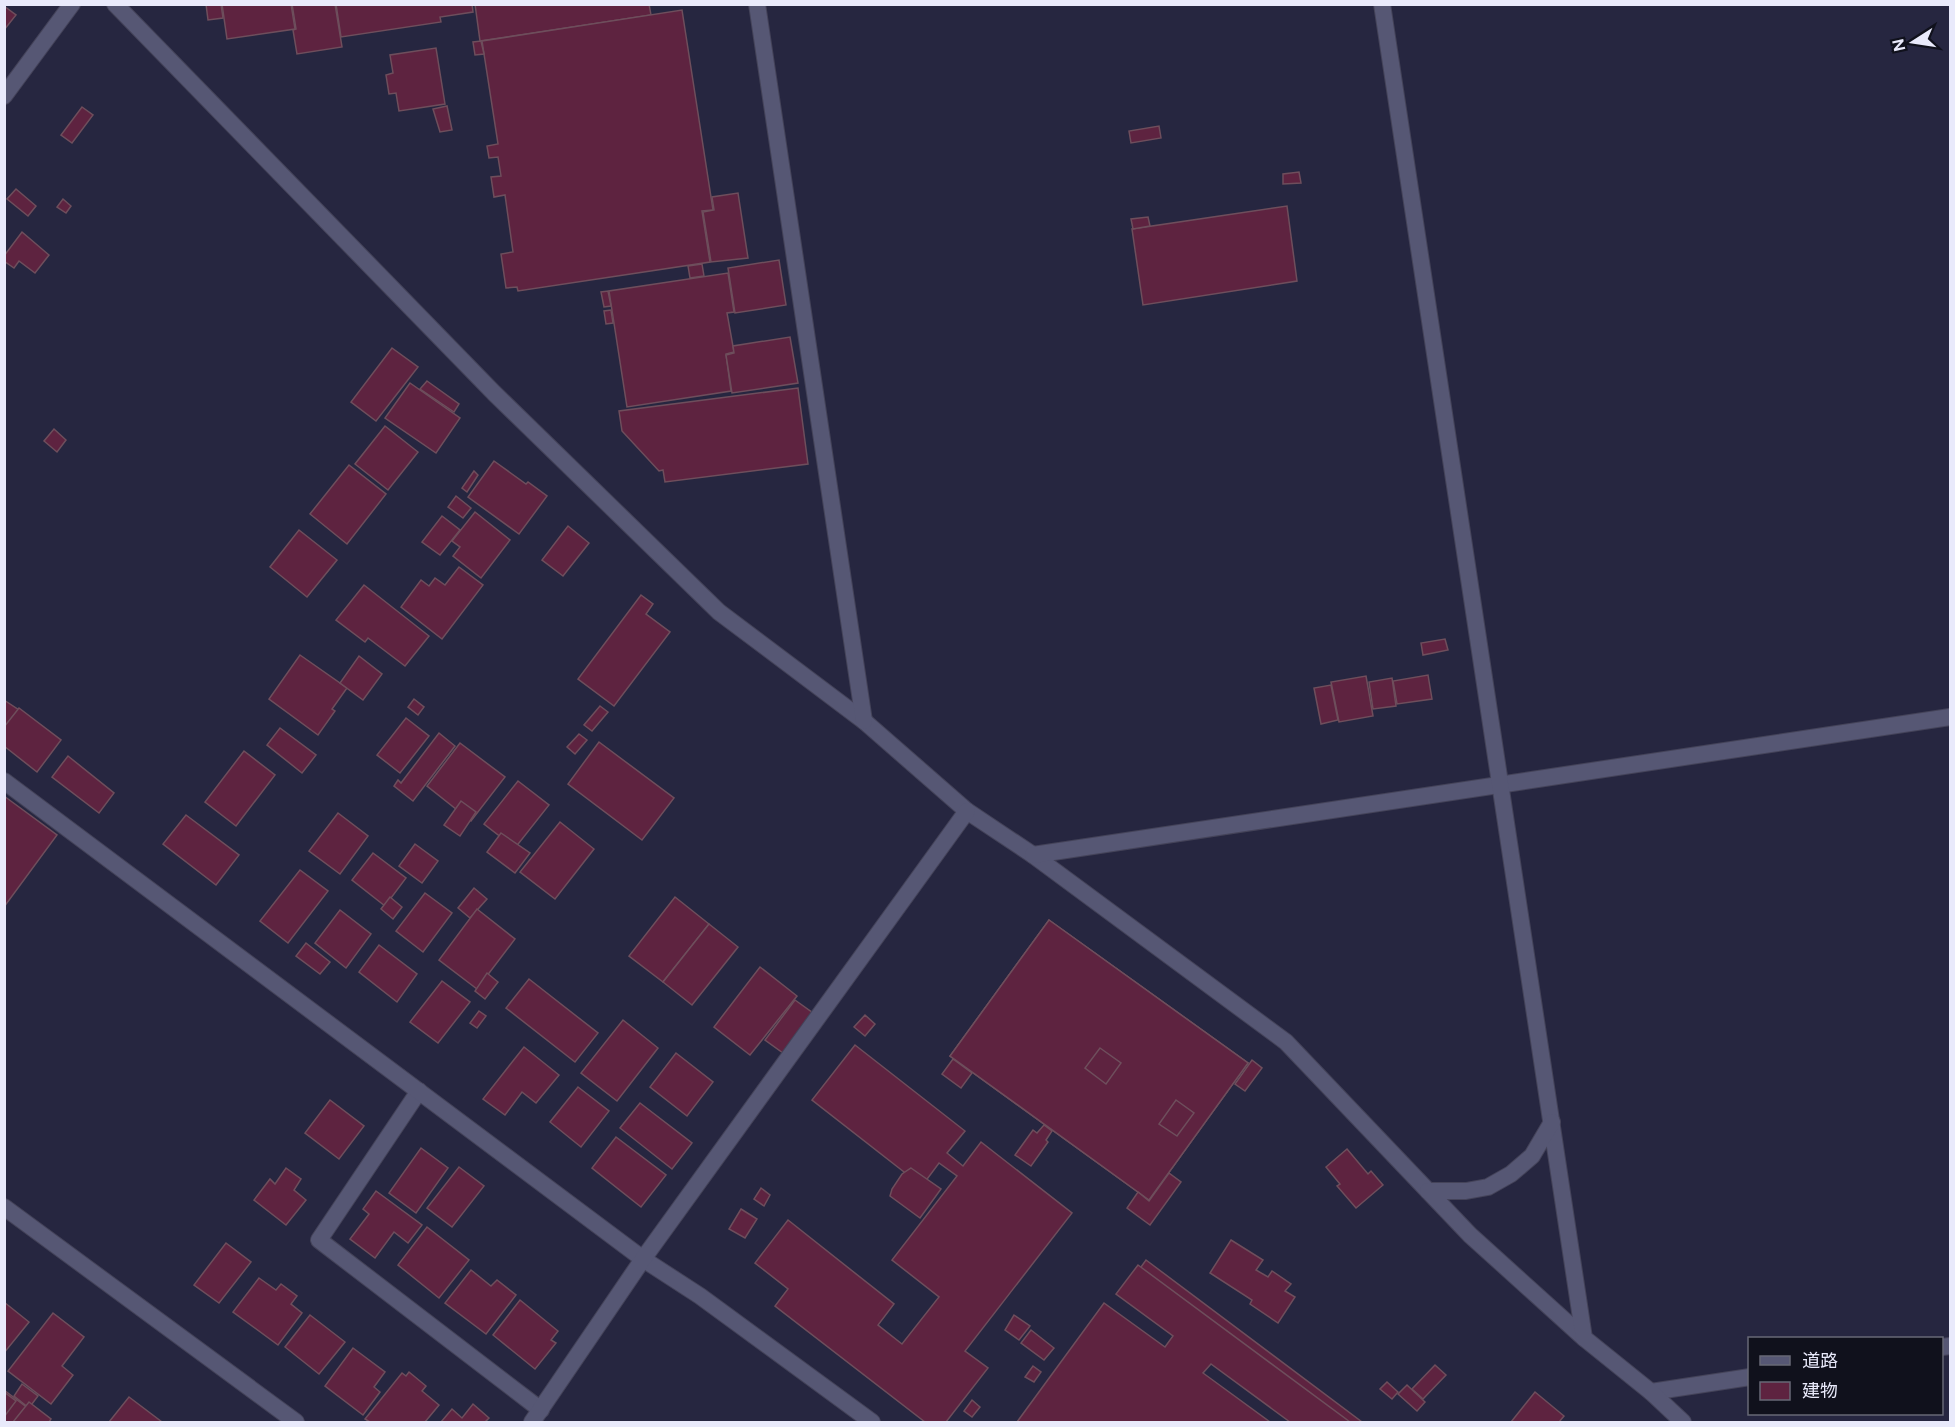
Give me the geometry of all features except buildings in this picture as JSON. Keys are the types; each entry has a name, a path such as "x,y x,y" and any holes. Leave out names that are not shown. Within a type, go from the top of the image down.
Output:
{"street":[{"path":"4,96 72,4"},
{"path":"114,4 494,393 719,612 864,721 967,811 1033,855 1286,1042 1470,1235 1584,1338 1651,1392 1683,1422"},
{"path":"757,4 864,721"},
{"path":"1383,4 1584,1338"},
{"path":"1033,855 1950,717"},
{"path":"4,781 643,1258 700,1296 872,1422"},
{"path":"419,1091 319,1240 536,1416 643,1258 967,811"},
{"path":"1428,1191 1466,1191 1488,1187 1511,1174 1532,1156 1552,1122"},
{"path":"4,1207 296,1422"},
{"path":"1651,1392 1748,1377"}]}
